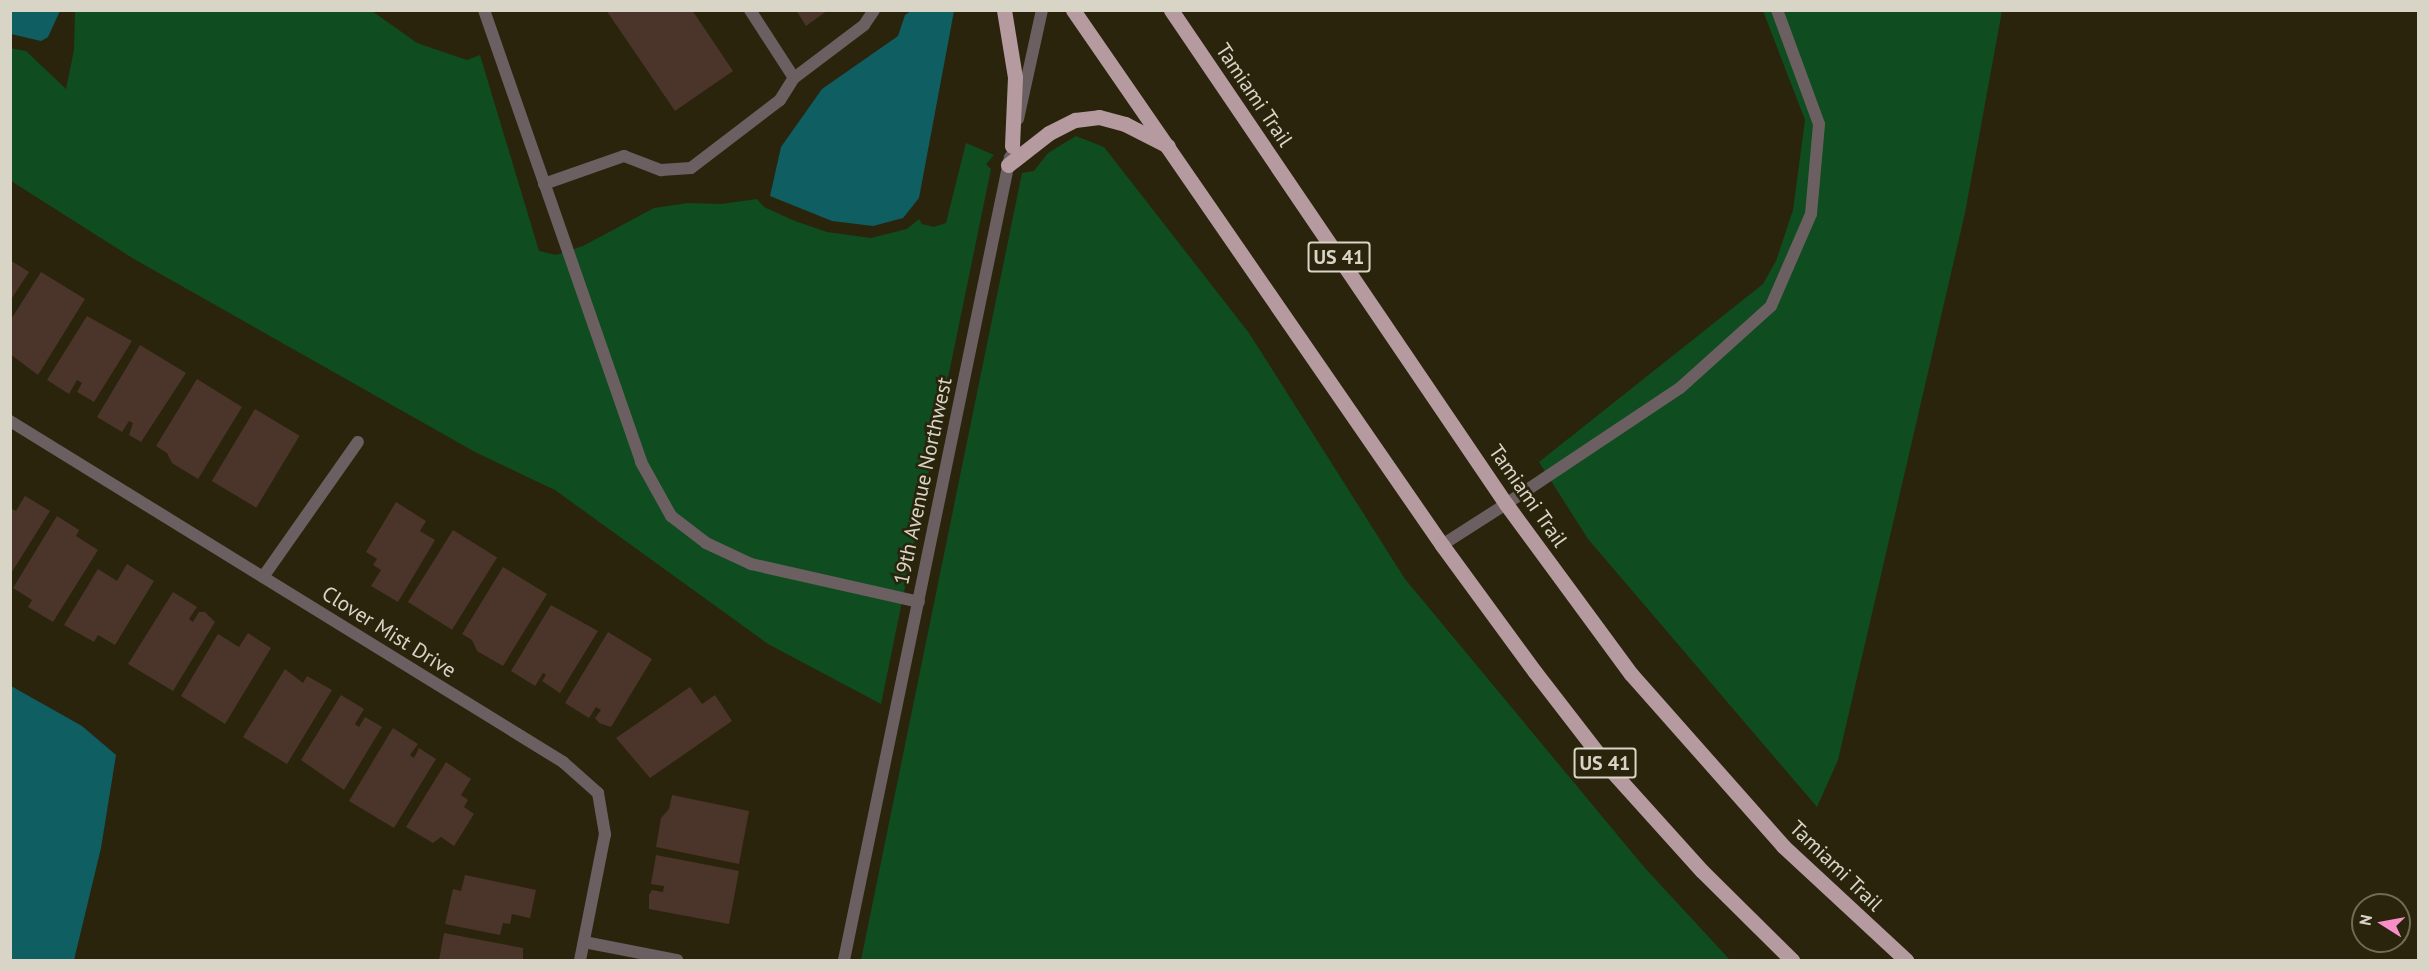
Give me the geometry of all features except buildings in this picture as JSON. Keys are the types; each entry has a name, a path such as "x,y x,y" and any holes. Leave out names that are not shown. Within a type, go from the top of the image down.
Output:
{"main road":[{"path":"1004,10 1015,77 1012,146"},
{"name":"US 41","path":"1073,10 1442,545 1610,769 1702,871 1792,960"},
{"name":"Tamiami Trail","path":"1171,10 1179,17 1506,504 1631,674 1783,846 1906,960"},
{"path":"1008,165 1049,133 1076,120 1099,117 1125,124 1169,147"}],"street":[{"path":"484,10 641,462 671,516 706,543 751,564 919,602"},
{"path":"750,10 794,78"},
{"path":"544,184 624,156 661,170 691,168 780,100 794,78 864,26 874,10"},
{"name":"19th Avenue Northwest","path":"844,960 1042,10"},
{"path":"1442,545 1680,388 1771,306 1811,214 1819,124 1777,10"},
{"name":"Clover Mist Drive","path":"10,421 563,762 598,793 605,834 580,960"},
{"path":"263,577 357,442"},
{"path":"584,942 677,960"}],"green space":[{"path":"75,11 372,11 417,43 467,60 480,55 539,251 556,255 583,246 654,208 688,203 721,204 757,199 764,207 827,232 871,238 907,229 919,219 922,224 934,227 946,223 966,143 994,155 986,164 991,169 881,704 768,644 555,490 475,452 134,259 11,181 10,48 26,51 66,89 74,50"},
{"path":"1763,11 2002,11 1965,213 1838,760 1817,807 1588,539 1539,462 1763,284 1776,261 1793,210 1805,120"},
{"path":"1076,136 1104,147 1249,333 1405,579 1644,867 1730,960 861,960 1022,173 1034,171 1048,153"}],"water":[{"path":"10,11 60,11 48,37 41,41 11,34"},
{"path":"911,11 954,11 919,198 903,218 873,226 832,221 770,196 781,147 822,89 898,36 905,15"},
{"path":"11,686 82,726 116,755 101,848 74,960 11,960"}]}
